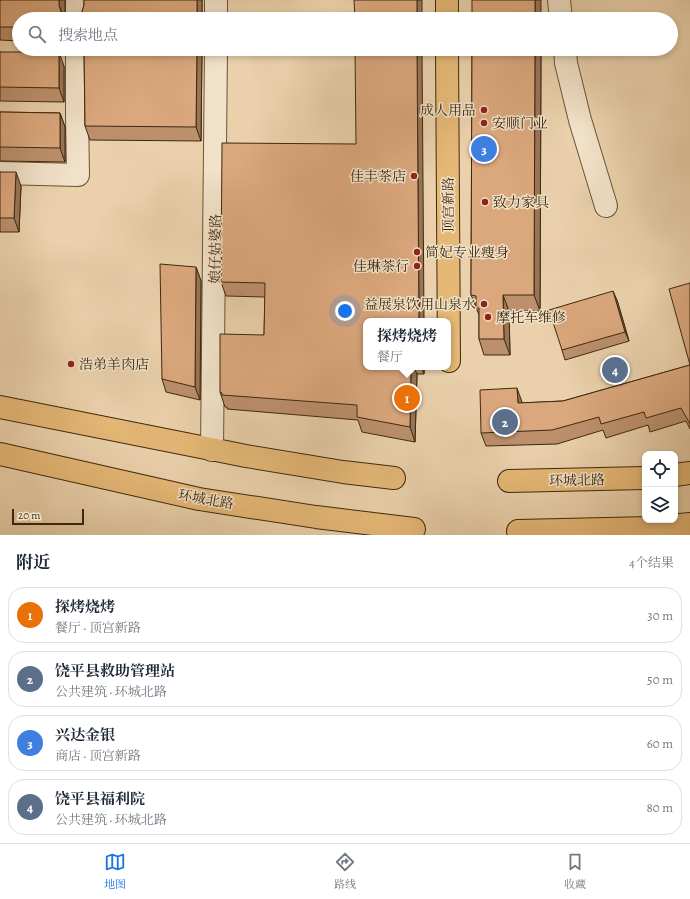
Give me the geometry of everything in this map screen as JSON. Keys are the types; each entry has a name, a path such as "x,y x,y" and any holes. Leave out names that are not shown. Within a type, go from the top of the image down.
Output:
{"main road":[{"path":"447,0 447,12"},
{"name":"顶宫新路","path":"447,56 449,318"},
{"path":"0,407 212,450 343,472 394,478"},
{"name":"环城北路","path":"0,454 199,499 316,517 414,529"},
{"path":"678,475 690,473"},
{"name":"环城北路","path":"509,481 642,478"},
{"path":"518,531 650,528 690,524"}],"street":[{"path":"77,0 77,12"},
{"path":"216,0 216,12"},
{"path":"559,0 560,12"},
{"path":"0,173 78,175 77,56"},
{"name":"娘仔姑婆路","path":"212,450 216,56"},
{"path":"566,56 580,120 606,206"},
{"path":"54,114 77,115"}],"building":[{"path":"0,0 59,0 61,12 12,12 12,27 0,27"},
{"path":"84,0 197,0 197,12 82,12"},
{"path":"354,0 417,0 417,12 355,12"},
{"path":"472,0 535,0 535,12 472,12"},
{"path":"0,52 12,52 12,56 59,56 59,88 0,87"},
{"path":"84,56 197,56 196,127 85,126"},
{"path":"355,56 417,56 419,318 363,318 363,370 411,370 410,427 357,417 357,405 222,395 220,392 220,334 264,335 265,283 221,282 222,143 356,144"},
{"path":"472,56 535,56 534,295 503,295 504,339 479,339 479,308 476,308 476,296 471,295"},
{"path":"0,112 60,113 60,148 0,147"},
{"path":"0,172 16,172 14,218 0,218"},
{"path":"160,264 196,267 195,387 162,379"},
{"path":"690,283 690,365 669,289"},
{"path":"613,291 625,332 562,350 549,310"},
{"path":"690,365 690,424 681,408 646,418 644,412 601,424 599,417 552,430 481,433 480,390 517,388 518,403 563,401"}],"place":[{"name":"成人用品","path":"484,110"},
{"name":"安顺门业","path":"484,123"},
{"name":"兴达金银","path":"484,149"},
{"name":"佳丰茶店","path":"414,176"},
{"name":"致力家具","path":"485,202"},
{"name":"简妃专业瘦身","path":"417,252"},
{"name":"佳琳茶行","path":"417,266"},
{"name":"益展泉饮用山泉水","path":"484,304"},
{"name":"摩托车维修","path":"488,317"},
{"name":"浩弟羊肉店","path":"71,364"},
{"name":"饶平县福利院","path":"615,370"},
{"name":"探烤烧烤","path":"407,398"},
{"name":"饶平县救助管理站","path":"505,422"}]}
